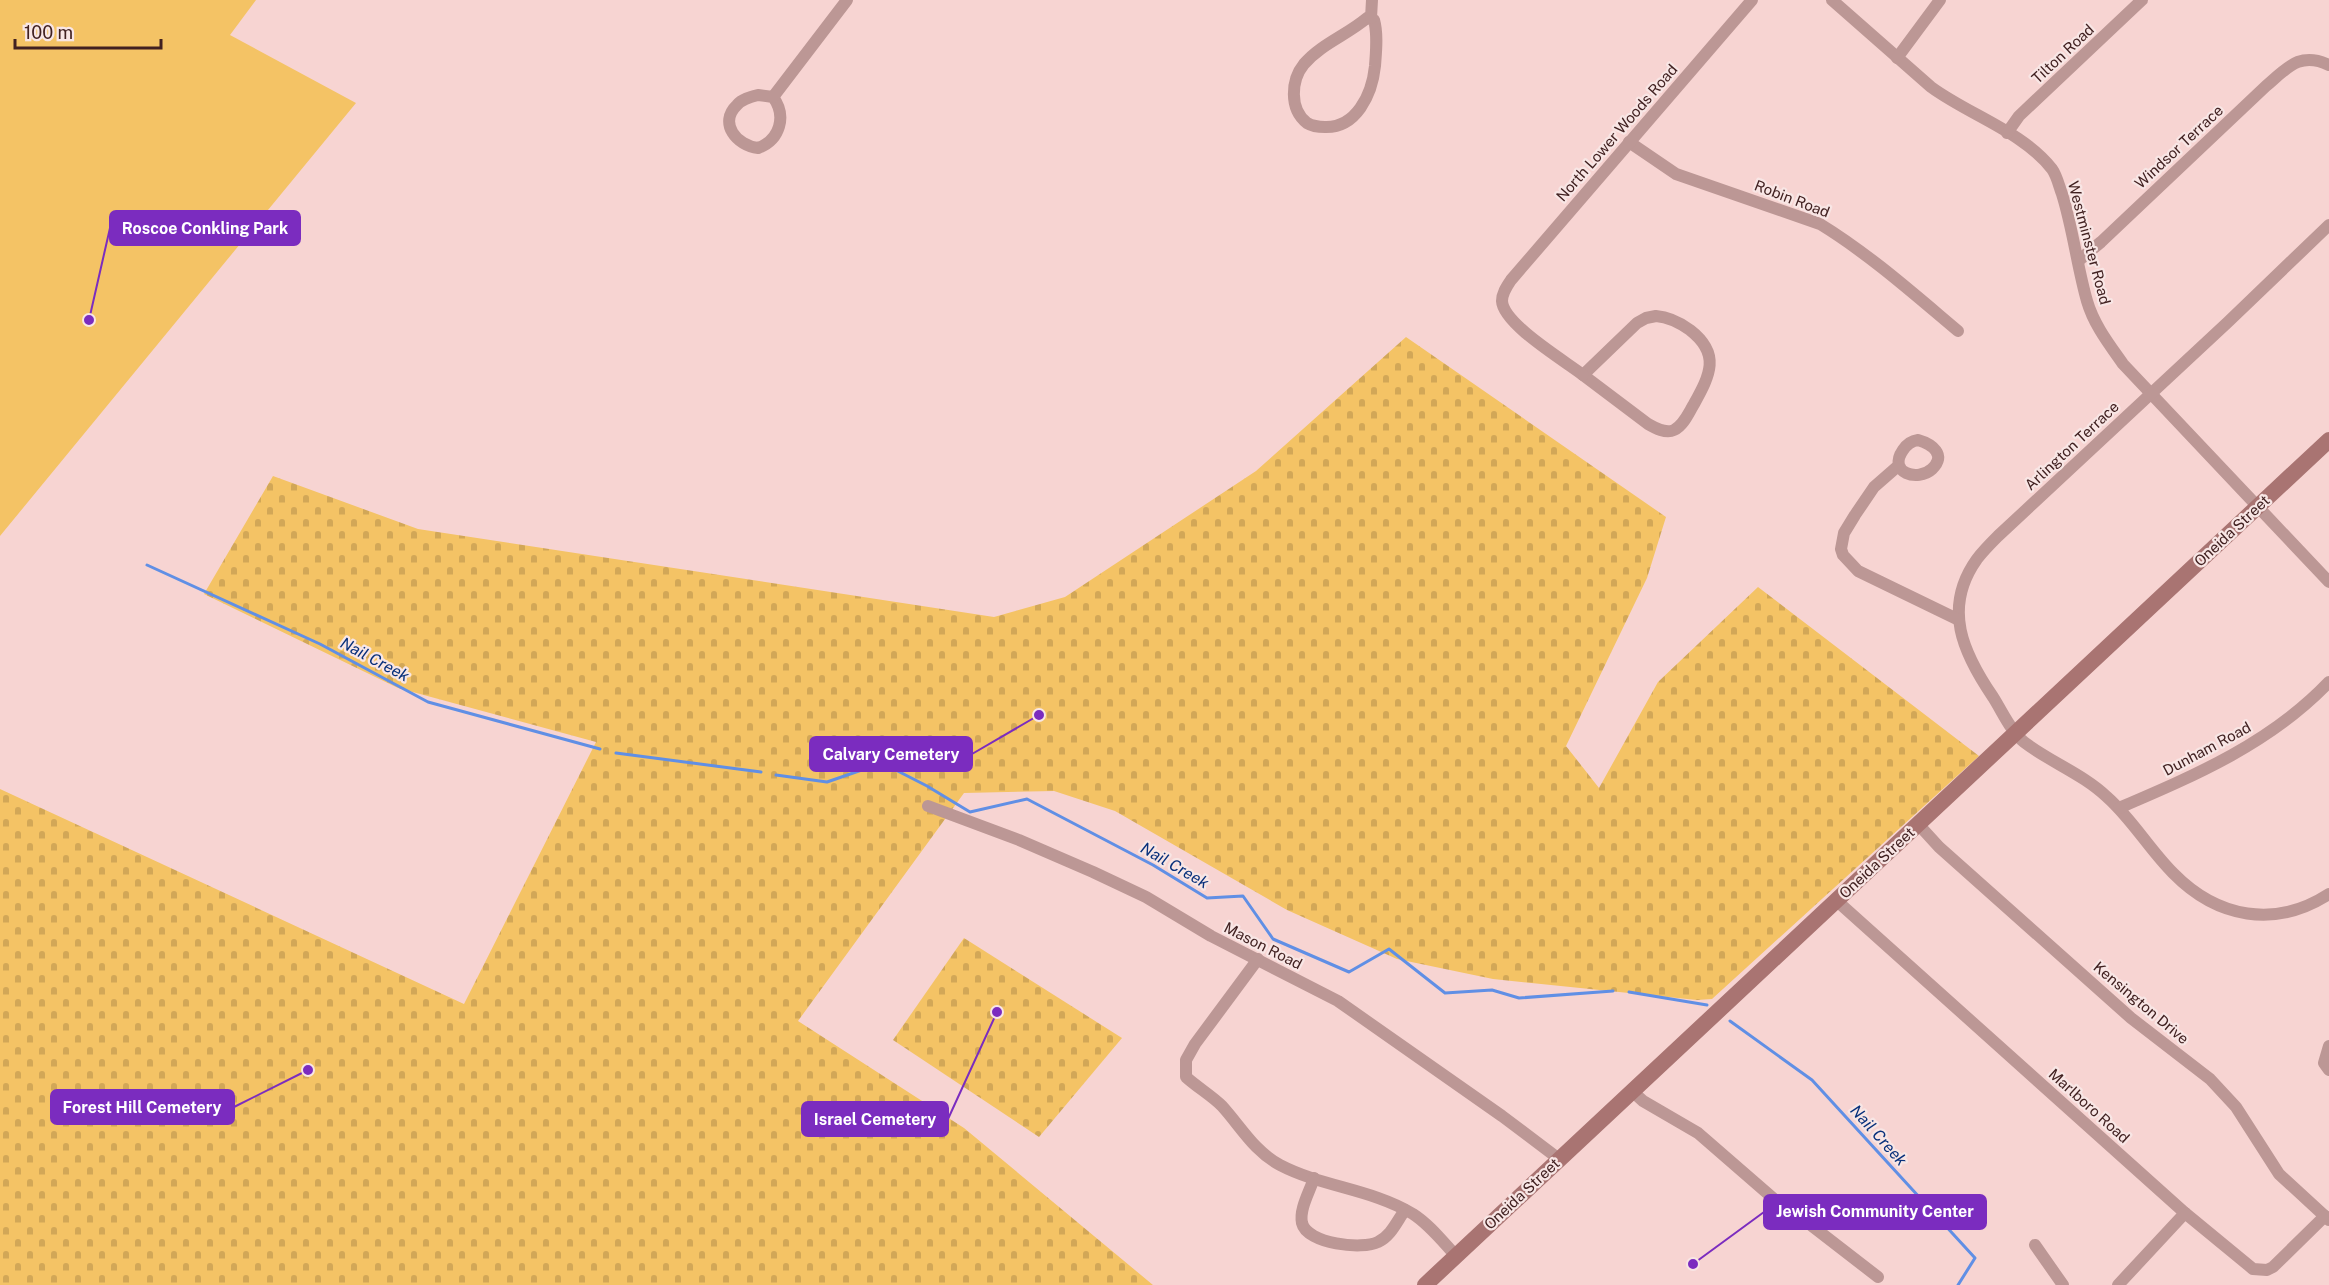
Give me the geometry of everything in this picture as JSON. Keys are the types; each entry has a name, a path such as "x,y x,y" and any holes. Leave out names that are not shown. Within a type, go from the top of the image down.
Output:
{"street":[{"path":"773,97 847,0"},
{"path":"1371,18 1367,18 1310,58 1296,76 1294,101 1302,118 1308,124 1335,128 1354,117 1363,104 1374,76 1376,26 1371,18 1372,0"},
{"name":"North Lower Woods Road","path":"1583,375 1510,318 1502,302 1507,286 1752,0"},
{"name":"Westminster Road","path":"1832,0 1897,58 1949,100 2007,133 2036,153 2053,170 2067,211 2087,302 2096,325 2123,364 2329,582"},
{"path":"1897,58 1940,0"},
{"name":"Tilton Road","path":"2007,133 2019,116 2142,0"},
{"name":"Windsor Terrace","path":"2078,261 2266,86 2295,62 2309,59 2329,64"},
{"path":"758,95 773,97 779,116 778,133 771,141 758,148 741,144 730,127 734,107 758,95"},
{"name":"Robin Road","path":"1629,142 1676,174 1820,224 1837,234 1896,279 1958,331"},
{"name":"Arlington Terrace","path":"2327,899 2283,914 2263,915 2224,909 2205,900 2173,873 2119,808 2089,783 2022,741 1974,669 1965,650 1958,609 1967,575 1977,559 1998,536 2329,225"},
{"path":"1656,316 1676,321 1690,330 1704,342 1710,358 1710,371 1690,411 1675,430 1669,431 1659,430 1648,424 1583,375 1637,323 1656,316"},
{"name":"Oneida Street","path":"1425,1285 2329,440"},
{"path":"1898,466 1874,487 1855,515 1844,533 1841,549 1843,555 1858,571 1959,620"},
{"name":"Dunham Road","path":"2119,808 2201,773 2233,756 2274,730 2329,682"},
{"name":"Mason Road","path":"928,806 1019,840 1146,897 1211,936 1338,1001 1559,1159"},
{"name":"Kensington Drive","path":"1918,824 1939,847 2131,1018 2210,1079 2236,1107 2279,1174 2327,1218"},
{"name":"Marlboro Road","path":"1837,901 2185,1213 2253,1269 2267,1270 2283,1259 2327,1218"},
{"path":"1258,959 1195,1044 1186,1060 1186,1077 1221,1105 1263,1154 1286,1168 1343,1186 1405,1210 1416,1216 1456,1256"},
{"path":"2326,1065 2329,1046"},
{"path":"1632,1091 1643,1101 1698,1133 1774,1199 1878,1277"},
{"path":"1314,1178 1302,1211 1302,1222 1310,1233 1323,1239 1341,1245 1376,1244 1389,1234 1405,1210"},
{"path":"2118,1285 2185,1213"},
{"path":"2035,1245 2063,1285"}],"green space":[{"path":"0,0 256,0 230,35 356,103 0,536"},
{"path":"1406,337 1666,517 1647,578 1566,746 1599,788 1658,682 1758,587 1979,756 1712,999 1697,1000 1493,979 1397,959 1287,910 1115,811 1054,791 964,793 798,1021 964,1128 1153,1285 0,1285 0,789 464,1004 596,742 398,688 204,594 273,476 418,529 994,617 1065,597 1256,471"},
{"path":"964,938 1122,1038 1039,1137 893,1040"}],"waterway":[{"name":"Nail Creek","path":"147,565 320,644 428,702 600,749"},
{"name":"Nail Creek","path":"616,753 761,772"},
{"name":"Nail Creek","path":"776,775 827,782 882,763 970,812 1027,799 1153,865 1207,898 1243,896 1273,939 1349,972 1389,949 1445,993 1492,990 1519,998 1613,991"},
{"name":"Nail Creek","path":"1629,992 1707,1005"},
{"name":"Nail Creek","path":"1730,1021 1812,1080 1975,1258 1958,1285"}],"place":[{"name":"Roscoe Conkling Park","path":"89,320"},
{"name":"Calvary Cemetery","path":"1039,715"},
{"name":"Israel Cemetery","path":"997,1012"},
{"name":"Forest Hill Cemetery","path":"308,1070"},
{"name":"Jewish Community Center","path":"1693,1264"}]}
